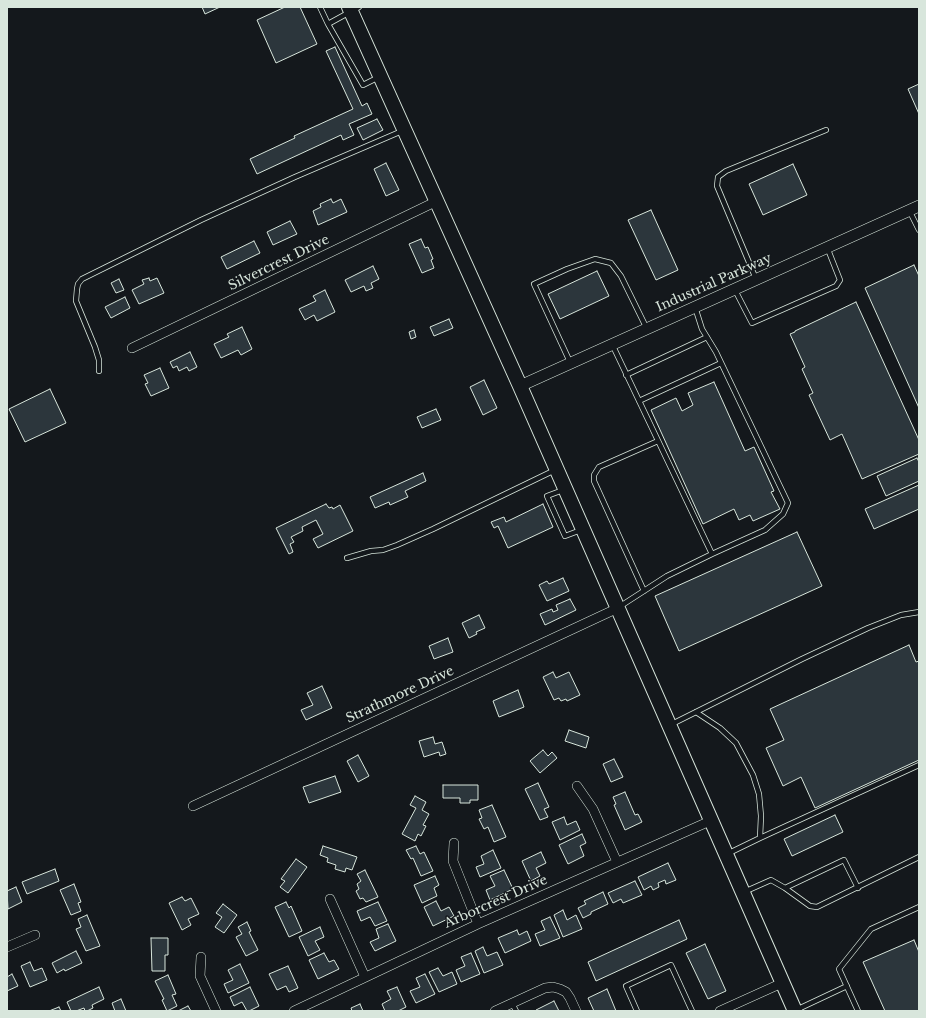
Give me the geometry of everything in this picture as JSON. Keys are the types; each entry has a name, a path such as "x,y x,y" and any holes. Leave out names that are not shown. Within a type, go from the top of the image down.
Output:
{"main road":[{"path":"353,8 380,77 520,386 710,821 795,1011"}],"street":[{"name":"Silvercrest Drive","path":"132,348 437,201"},
{"name":"Industrial Parkway","path":"520,386 914,208"},
{"name":"Strathmore Drive","path":"193,806 618,608"},
{"path":"577,786 593,809 617,862"},
{"name":"Arborcrest Drive","path":"294,1011 478,924 710,821"},
{"path":"454,843 453,861 478,924"},
{"path":"330,899 365,977"},
{"path":"7,947 35,935"},
{"path":"201,957 200,976 216,1011"},
{"path":"720,1011 782,983"},
{"path":"495,1011 514,1007 545,988 552,987 566,992 576,1011"}],"lane":[{"path":"320,7 328,24 363,85 380,77"},
{"path":"328,24 353,8"},
{"path":"99,371 99,360 96,347 76,302 78,284 82,279 209,217 296,177 405,130"},
{"path":"756,279 717,186 718,177 726,171 826,130"},
{"path":"914,208 919,230"},
{"path":"735,289 752,323 836,286 840,280 827,247"},
{"path":"571,363 534,284 567,269 595,259 611,263 622,276 647,329"},
{"path":"618,608 667,576 764,530 783,514 788,503 721,363 702,330 695,307"},
{"path":"626,374 707,337"},
{"path":"612,344 712,554"},
{"path":"640,401 721,363"},
{"path":"644,591 594,481 594,475 599,467 658,441"},
{"path":"347,558 371,551 383,550 402,543 556,469"},
{"path":"565,489 547,496 564,536 583,529"},
{"path":"669,725 868,628 901,615 919,612"},
{"path":"696,712 720,728 736,744 745,758 753,775 759,794 761,816 760,838"},
{"path":"726,855 919,765"},
{"path":"743,893 771,880 810,906 817,908 919,856"},
{"path":"785,888 844,860 858,888"},
{"path":"858,1011 839,969 871,929 919,907"},
{"path":"637,1011 626,986 670,966 692,1011"},
{"path":"795,1011 847,986"}],"building":[{"path":"202,7 220,7 205,14"},
{"path":"285,7 300,7 317,44 276,63 257,20"},
{"path":"335,47 362,106 367,103 372,114 349,124 354,135 343,140 341,135 257,174 250,159 295,138 294,136 353,109 326,51"},
{"path":"919,84 919,114 908,89"},
{"path":"377,119 383,130 363,140 357,128"},
{"path":"386,163 399,190 386,196 374,169"},
{"path":"793,164 807,195 763,215 749,184"},
{"path":"331,199 333,203 341,199 347,212 318,225 313,211 321,207 320,204"},
{"path":"651,210 678,270 656,280 628,220"},
{"path":"290,221 297,234 273,245 267,232"},
{"path":"421,239 425,248 428,247 433,259 431,260 434,268 422,273 409,244"},
{"path":"254,241 260,253 227,269 221,257"},
{"path":"914,265 919,276 919,408 865,288"},
{"path":"373,266 379,279 371,283 373,288 366,291 364,286 351,292 345,280"},
{"path":"597,271 609,296 560,319 548,294"},
{"path":"149,278 150,281 157,278 164,293 139,304 132,290 144,284 142,280"},
{"path":"119,279 124,290 116,293 111,283"},
{"path":"325,290 335,312 317,321 314,315 305,320 299,309 316,301 313,296"},
{"path":"125,297 130,308 111,318 105,307"},
{"path":"856,302 919,440 919,454 862,479 842,434 830,440 809,395 813,393 802,369 805,367 790,334"},
{"path":"449,319 453,328 434,336 430,327"},
{"path":"242,327 252,349 241,355 238,350 221,358 214,344 229,337 227,334"},
{"path":"414,330 416,337 411,339 409,332"},
{"path":"190,352 197,367 189,371 187,367 179,371 177,366 173,368 170,362"},
{"path":"160,368 169,388 151,396 145,384 148,383 144,375"},
{"path":"484,380 497,408 483,415 470,387"},
{"path":"714,382 745,451 754,447 774,491 771,492 780,509 753,521 750,515 739,520 734,509 703,524 651,410 676,398 682,411 693,405 688,393"},
{"path":"50,389 66,423 25,442 9,409"},
{"path":"436,409 441,420 422,428 417,417"},
{"path":"917,458 919,462 919,481 886,496 877,476"},
{"path":"423,473 426,481 405,491 408,497 390,505 389,502 375,508 370,497"},
{"path":"919,485 919,509 874,529 865,509"},
{"path":"326,504 329,508 332,507 333,509 340,505 353,531 318,548 313,539 323,534 316,520 302,527 303,531 291,537 294,542 290,544 293,552 289,554 276,528"},
{"path":"543,504 553,527 508,548 498,526 494,528 491,522 504,517 506,522"},
{"path":"797,532 822,586 679,651 655,596"},
{"path":"563,578 569,591 547,601 539,585 547,581 549,584"},
{"path":"570,599 576,610 545,625 540,614 552,609 553,612 558,610 556,605"},
{"path":"479,615 485,628 476,632 477,634 469,638 462,623"},
{"path":"448,638 453,652 434,659 429,646"},
{"path":"909,645 916,662 919,661 919,760 815,808 801,777 783,786 766,748 784,740 770,709"},
{"path":"553,672 556,678 569,672 580,695 567,701 566,699 561,701 559,698 554,700 543,677"},
{"path":"322,686 332,708 306,720 301,710 313,705 307,693"},
{"path":"518,690 524,707 499,717 493,701"},
{"path":"569,730 589,737 586,748 565,741"},
{"path":"433,737 435,744 442,742 446,754 440,756 439,752 424,757 419,741"},
{"path":"543,750 548,756 552,752 557,758 540,773 530,761"},
{"path":"358,755 369,776 358,782 347,761"},
{"path":"614,759 623,777 611,782 603,764"},
{"path":"335,776 341,792 309,803 303,787"},
{"path":"538,783 549,807 544,809 548,817 540,820 525,789"},
{"path":"443,785 478,785 478,800 470,800 470,803 460,803 460,798 443,798"},
{"path":"625,792 635,815 638,814 642,822 625,830 614,805 616,804 613,797"},
{"path":"415,796 426,802 422,810 429,814 423,825 426,826 421,836 418,834 415,841 402,834 416,808 410,805"},
{"path":"492,805 506,837 494,842 488,827 484,829 479,819 482,818 479,810"},
{"path":"835,815 843,832 792,856 784,839"},
{"path":"564,817 567,825 576,821 580,830 560,840 552,822"},
{"path":"582,834 586,843 580,846 584,856 568,864 559,845"},
{"path":"323,846 357,857 352,870 346,868 345,872 335,869 336,865 327,862 328,858 320,855"},
{"path":"416,846 420,854 424,852 433,871 421,876 413,858 411,859 406,850"},
{"path":"493,850 501,868 480,877 476,867 484,864 481,856"},
{"path":"541,852 546,863 536,868 540,876 531,881 522,861"},
{"path":"296,859 307,867 288,893 280,887 285,881 281,879"},
{"path":"668,863 676,880 666,884 665,880 658,883 659,887 653,890 651,886 644,890 638,877"},
{"path":"55,869 59,881 27,894 22,882"},
{"path":"365,870 378,897 366,902 363,898 360,899 356,891 359,889 357,884 361,881 357,874"},
{"path":"504,870 513,889 490,900 486,890 495,886 490,876"},
{"path":"435,876 439,885 434,888 437,896 422,903 414,885"},
{"path":"635,881 642,895 623,903 621,899 613,903 608,893"},
{"path":"74,884 81,902 78,903 81,911 71,915 60,890"},
{"path":"16,887 22,902 8,909 7,891"},
{"path":"603,892 608,904 591,912 591,914 583,918 578,908 586,904 584,901"},
{"path":"182,897 185,901 191,898 199,914 188,919 191,925 182,930 169,903"},
{"path":"436,901 441,911 449,907 454,916 433,926 424,907"},
{"path":"286,902 289,908 291,906 302,931 289,937 275,907"},
{"path":"378,902 387,921 375,926 370,917 361,921 357,911"},
{"path":"223,904 237,915 224,933 215,927 222,917 216,913"},
{"path":"563,910 567,920 576,915 582,929 563,937 554,915"},
{"path":"87,915 100,946 86,951 76,929 81,927 78,919"},
{"path":"550,917 560,938 540,946 535,934 545,930 541,921"},
{"path":"679,920 687,939 596,981 588,962"},
{"path":"247,922 251,931 249,932 258,950 246,956 236,937 242,934 238,927"},
{"path":"388,924 396,941 375,951 370,942 379,938 376,929"},
{"path":"320,927 324,937 315,941 320,950 308,956 299,937"},
{"path":"517,930 519,935 527,931 531,941 505,953 498,938"},
{"path":"151,938 168,938 168,955 165,955 165,971 152,971"},
{"path":"914,940 919,952 919,1011 885,1011 863,962"},
{"path":"705,944 726,991 708,999 686,953"},
{"path":"483,947 487,956 497,952 503,965 484,973 475,951"},
{"path":"76,951 82,963 57,973 52,963"},
{"path":"324,953 329,962 334,960 339,969 318,979 309,960"},
{"path":"471,953 480,974 461,982 456,970 465,966 461,957"},
{"path":"30,962 34,971 42,968 47,980 30,987 21,966"},
{"path":"240,964 249,983 228,993 224,984 233,980 228,970"},
{"path":"288,966 298,988 289,992 286,986 277,990 269,974"},
{"path":"438,968 443,976 452,972 457,984 439,992 429,972"},
{"path":"12,974 18,986 7,991 7,977"},
{"path":"425,974 435,994 416,1003 410,991 420,987 416,978"},
{"path":"168,975 176,994 172,995 177,1006 167,1011 162,1000 164,999 155,981"},
{"path":"99,987 104,999 92,1005 93,1008 87,1011 85,1011 84,1008 71,1011 67,1002"},
{"path":"250,987 259,1006 247,1011 242,1002 234,1006 230,997"},
{"path":"397,987 406,1007 398,1011 385,1011 382,1004 391,999 387,991"},
{"path":"607,989 616,1011 594,1011 588,998"},
{"path":"121,999 126,1011 115,1011 112,1003"},
{"path":"554,1001 559,1011 536,1011 536,1010"},
{"path":"360,1004 363,1011 352,1011 351,1008"},
{"path":"188,1006 191,1011 178,1011"},
{"path":"59,1007 61,1011 49,1011"}]}
